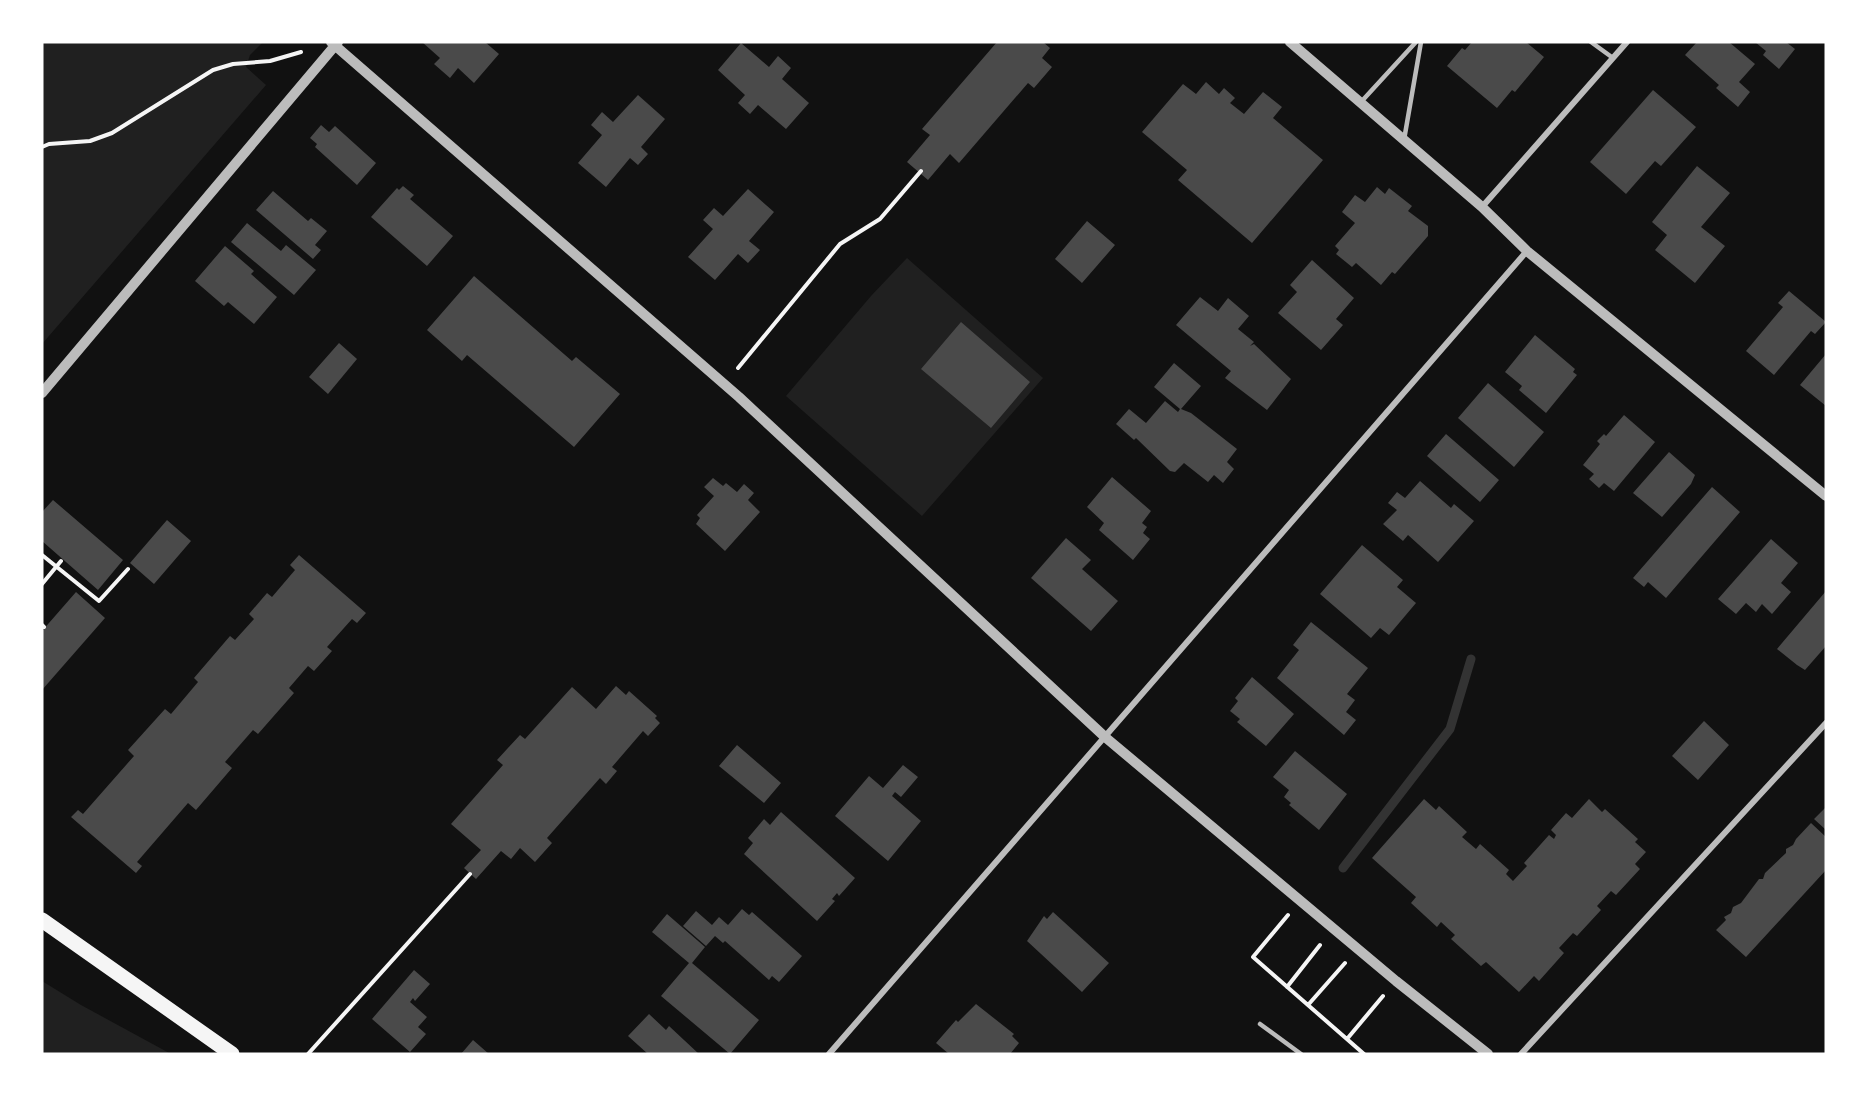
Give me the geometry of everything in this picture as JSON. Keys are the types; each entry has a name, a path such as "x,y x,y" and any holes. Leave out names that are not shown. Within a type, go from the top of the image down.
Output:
{"main road":[{"path":"42,920 232,1054"}],"street":[{"path":"1290,42 1482,207 1527,251 1826,495"},
{"path":"1482,207 1627,42"},
{"path":"42,393 334,43 724,385 1105,737 1396,981 1488,1054"},
{"path":"829,1054 1527,251"},
{"path":"1521,1054 1826,723"}],"lane":[{"path":"1361,103 1416,42"},
{"path":"1404,140 1421,42"},
{"path":"1591,42 1613,58"},
{"path":"1260,1024 1301,1054"}],"path":[{"path":"42,147 49,144 90,141 112,133 213,70 233,64 270,61 334,43"},
{"path":"724,385 840,244 880,219 921,171"},
{"path":"42,555 99,601 128,569"},
{"path":"42,584 61,561"},
{"path":"308,1054 470,874"},
{"path":"1300,900 1253,957 1364,1054"},
{"path":"1287,987 1334,928"},
{"path":"1308,1005 1358,948"},
{"path":"1347,1039 1396,981"}],"shaded area":[{"path":"42,42 263,42 250,55 246,67 266,85 42,344"},
{"path":"907,258 1043,378 922,516 786,396 871,296"},
{"path":"42,981 81,1005 171,1054 42,1054"}],"building":[{"path":"422,42 485,42 499,54 474,83 458,68 450,78 434,64 440,58"},
{"path":"997,42 1043,42 1050,48 1042,58 1052,67 1034,88 1028,83 959,163 950,154 928,180 907,162 930,135 922,129"},
{"path":"1472,42 1526,42 1544,57 1515,92 1512,90 1497,108 1447,66 1462,48 1465,50"},
{"path":"1697,42 1729,42 1755,64 1739,82 1750,92 1738,107 1716,88 1719,85 1685,55"},
{"path":"1755,42 1786,42 1795,49 1779,69 1763,55 1766,51"},
{"path":"741,43 769,67 778,56 791,68 782,79 809,103 786,129 758,105 750,114 738,103 745,95 718,70"},
{"path":"1206,82 1219,94 1224,88 1235,98 1230,103 1244,114 1263,92 1282,107 1273,118 1323,160 1252,243 1178,180 1187,170 1142,132 1183,84 1196,94"},
{"path":"1653,90 1696,127 1661,166 1655,161 1626,194 1590,162"},
{"path":"638,95 665,119 641,147 648,154 638,165 630,158 606,187 578,163 602,135 591,125 602,112 613,122"},
{"path":"321,125 329,132 335,126 376,163 357,185 315,147 317,144 310,138"},
{"path":"1697,166 1730,193 1701,227 1725,246 1695,283 1655,250 1667,235 1652,222"},
{"path":"403,186 414,195 410,199 453,236 427,266 371,217 397,188 399,190"},
{"path":"1377,187 1385,194 1389,188 1412,206 1408,211 1428,226 1428,236 1395,274 1392,272 1381,285 1356,263 1352,267 1336,254 1339,250 1335,246 1355,223 1342,212 1355,195 1365,202"},
{"path":"748,189 774,212 749,241 760,250 748,263 738,254 715,280 688,257 713,229 703,220 714,208 723,216"},
{"path":"273,191 308,221 311,218 327,231 315,245 321,250 313,259 256,210"},
{"path":"1087,221 1115,245 1082,283 1055,259"},
{"path":"247,223 281,251 286,245 316,270 294,295 231,242"},
{"path":"225,246 254,271 251,274 277,297 254,324 228,302 224,306 195,281"},
{"path":"1312,260 1354,298 1336,319 1343,325 1321,350 1278,313 1297,292 1290,285"},
{"path":"474,276 572,361 576,357 620,394 574,447 467,355 462,361 427,330"},
{"path":"1789,291 1826,322 1815,334 1811,331 1774,375 1746,351 1783,307 1778,303"},
{"path":"1200,297 1218,311 1228,298 1249,316 1238,329 1254,342 1250,346 1254,344 1291,379 1267,410 1225,378 1231,371 1176,325"},
{"path":"961,322 1030,382 991,428 921,369"},
{"path":"1535,335 1575,369 1573,372 1577,375 1546,413 1519,390 1522,386 1505,372"},
{"path":"339,343 357,359 328,394 309,377"},
{"path":"1826,354 1826,406 1800,385"},
{"path":"1174,363 1201,386 1181,409 1191,413 1237,449 1227,462 1234,469 1223,483 1214,475 1208,482 1184,463 1175,472 1170,471 1136,438 1134,440 1116,424 1129,409 1146,423 1165,401 1178,412 1180,409 1154,387"},
{"path":"1488,383 1544,432 1514,467 1458,418"},
{"path":"1624,415 1655,442 1614,491 1604,483 1599,488 1589,479 1594,474 1583,465 1600,444 1597,441 1604,434 1606,436"},
{"path":"1446,434 1499,480 1480,502 1427,456"},
{"path":"1669,452 1695,475 1691,484 1662,517 1633,493"},
{"path":"1112,477 1151,511 1142,523 1147,527 1143,533 1150,539 1133,560 1099,530 1104,523 1087,507"},
{"path":"713,478 723,486 726,483 737,492 744,484 754,493 748,500 760,512 725,551 696,524 700,518 697,515 714,496 704,487"},
{"path":"1420,481 1451,508 1454,504 1474,521 1438,562 1408,535 1403,541 1383,524 1397,510 1388,503 1397,492 1405,498"},
{"path":"1712,487 1740,512 1666,598 1648,582 1644,587 1633,578"},
{"path":"53,500 123,560 98,590 42,541 42,512"},
{"path":"167,520 191,541 154,584 130,563"},
{"path":"1066,538 1091,560 1082,569 1118,601 1091,631 1031,578"},
{"path":"1771,539 1798,563 1781,583 1791,592 1772,614 1762,604 1756,612 1746,603 1736,614 1718,599"},
{"path":"1362,545 1403,580 1397,587 1416,603 1389,635 1380,628 1371,638 1320,594"},
{"path":"299,555 366,613 357,623 352,619 327,647 332,651 314,671 308,666 289,688 294,693 258,734 253,730 225,762 232,768 196,810 188,803 137,862 142,866 136,873 71,817 78,810 83,814 134,756 128,750 165,709 171,714 198,682 194,678 230,636 235,640 254,619 249,614 267,593 272,597 295,570 290,565"},
{"path":"1826,591 1826,646 1805,670 1777,649"},
{"path":"76,592 105,618 42,690 42,631"},
{"path":"1311,622 1368,668 1347,694 1355,700 1346,712 1356,720 1344,735 1277,678 1299,650 1293,645"},
{"path":"1252,677 1294,714 1266,746 1237,722 1240,719 1230,711 1238,701 1235,698"},
{"path":"616,686 626,695 629,691 657,716 655,718 660,723 648,736 643,731 612,767 617,771 606,784 600,778 547,838 552,843 535,862 520,848 511,859 501,851 476,879 464,868 481,850 451,824 503,765 497,760 520,735 525,739 572,687 596,709"},
{"path":"1704,721 1729,745 1698,780 1672,756"},
{"path":"737,745 781,783 764,803 719,766"},
{"path":"1295,751 1347,794 1319,830 1289,805 1291,803 1284,797 1289,790 1273,777"},
{"path":"903,765 918,777 901,797 895,792 892,796 921,821 888,861 835,816 869,776 883,788"},
{"path":"1424,799 1436,810 1439,806 1467,832 1462,837 1476,849 1480,844 1509,870 1506,874 1513,881 1527,866 1524,863 1549,835 1554,839 1556,835 1551,830 1566,813 1572,818 1589,799 1602,812 1605,809 1638,839 1635,842 1646,852 1635,864 1640,869 1616,895 1611,891 1597,906 1601,910 1577,936 1573,933 1559,948 1564,953 1539,981 1534,976 1519,992 1486,962 1481,966 1451,939 1455,935 1441,922 1437,927 1411,903 1416,897 1372,858"},
{"path":"1826,807 1826,830 1814,819"},
{"path":"781,812 855,878 839,896 837,893 832,899 835,901 817,921 744,854 753,843 748,838 764,819 770,825"},
{"path":"1811,823 1826,837 1826,870 1746,957 1716,930 1726,920 1724,917 1731,913 1733,907 1741,903 1759,879 1763,879 1765,873 1786,853 1786,849 1793,845"},
{"path":"742,909 749,915 752,912 802,956 779,982 772,976 769,980 725,941 723,943 715,936 706,946 683,926 696,911 712,925 719,917 728,925"},
{"path":"1053,912 1109,963 1082,992 1027,941 1044,916 1047,919"},
{"path":"667,914 705,947 692,963 759,1020 730,1054 661,996 689,963 652,932"},
{"path":"414,970 430,984 415,1001 413,998 410,1002 427,1017 418,1027 426,1034 410,1052 372,1019"},
{"path":"976,1004 1014,1034 1012,1036 1019,1043 1010,1054 949,1054 936,1043 956,1020 958,1022"},
{"path":"649,1014 666,1030 669,1026 699,1054 648,1054 628,1036"},
{"path":"473,1040 489,1054 461,1054"}],"waterway":[{"path":"1343,868 1450,729 1471,659"}]}
